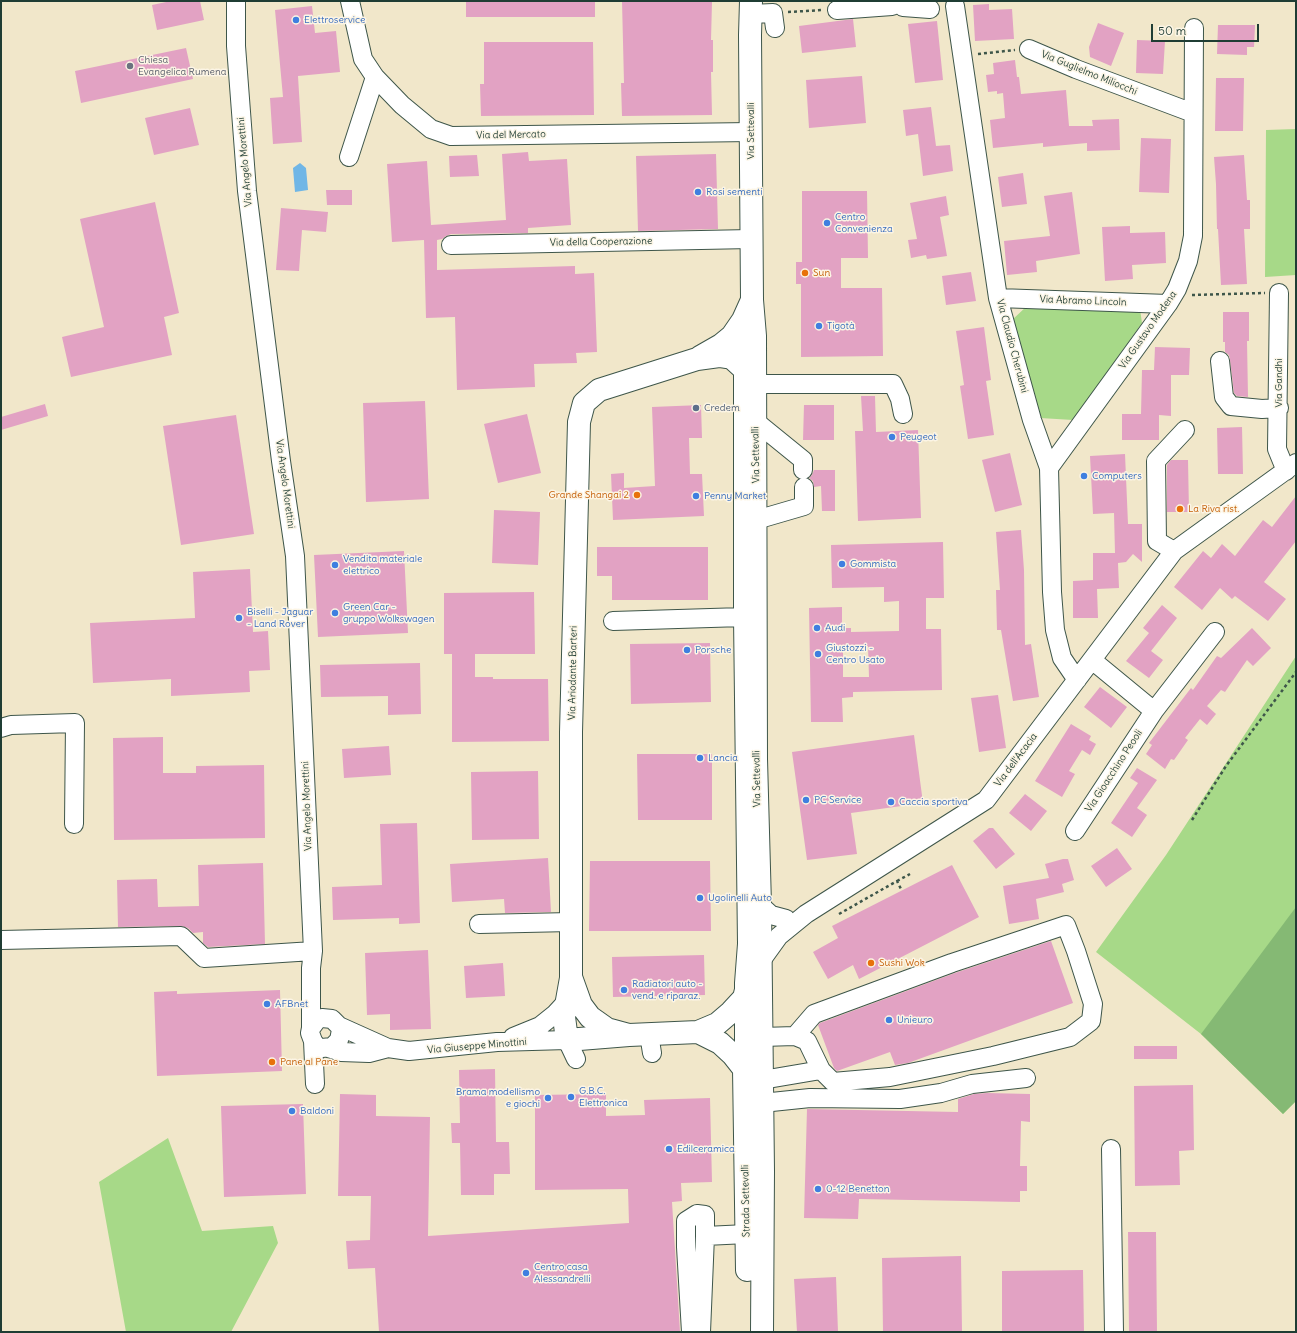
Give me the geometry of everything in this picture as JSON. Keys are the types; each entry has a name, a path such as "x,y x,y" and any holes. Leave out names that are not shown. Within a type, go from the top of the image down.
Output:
{"main road":[{"name":"Via Settevalli","path":"749,13 752,300 755,336 749,376 755,421 756,759 762,1037 756,1077"},
{"path":"698,359 721,345 732,336 743,320 752,300"},
{"path":"698,359 719,356 732,358 749,376"},
{"name":"Via Ariodante Barteri","path":"643,1041 607,1030 590,1017 581,1005 571,977 571,732 579,422 584,403 599,390 698,359"},
{"path":"571,977 564,1018 571,1049 643,1041 698,1032 717,1024 744,998 759,939"},
{"path":"698,1032 720,1043 756,1077"},
{"name":"Strada Settevalli","path":"756,1077 762,1103 762,1332"},
{"name":"Strada Settevalli","path":"748,1332 747,1234 756,1077"}],"street":[{"name":"Via Angelo Morettini","path":"236,1 236,46 246,191 281,462 295,556 312,959 318,1042 315,1077"},
{"name":"Via del Mercato","path":"350,1 362,59 375,77 402,105 432,129 451,136 751,132"},
{"name":"Via Claudio Cherubini","path":"838,10 897,6 946,10 998,298 1032,420 1049,468 1052,592 1055,630 1062,658 1076,680"},
{"path":"749,13 774,20"},
{"name":"Via Gustavo Modena","path":"1049,468 1170,300 1177,289 1188,261 1193,236 1194,28"},
{"name":"Via Guglielmo Miliocchi","path":"1029,49 1076,69 1193,112"},
{"path":"349,157 375,77"},
{"name":"Via della Cooperazione","path":"451,245 751,239"},
{"name":"Via Gandhi","path":"1279,292 1279,408 1277,449 1291,467"},
{"name":"Via Abramo Lincoln","path":"998,298 1170,300"},
{"name":"Via Settevalli","path":"743,320 749,376 743,617 759,939"},
{"path":"1220,361 1224,398 1231,406 1262,409 1279,408"},
{"path":"749,376 893,384 900,400 903,414"},
{"path":"755,421 802,460 804,478 804,506 756,520"},
{"path":"1174,551 1157,541 1156,461 1185,430"},
{"name":"Via dell'Acacia","path":"806,914 986,800 1174,551 1291,467"},
{"path":"614,621 743,617"},
{"name":"Via Gioacchino Peooli","path":"1075,831 1154,711 1215,632"},
{"path":"1092,660 1154,711"},
{"path":"1,728 11,725 75,723 74,824"},
{"path":"760,905 771,915 786,919"},
{"path":"759,939 806,914"},
{"path":"759,939 771,925 786,919 806,914"},
{"path":"479,924 571,922"},
{"path":"762,1037 795,1036 807,1041 821,1070 833,1082 890,1077 992,1056 1070,1037 1091,1021 1093,1004 1076,950 1066,925 952,963 814,1014 795,1036"},
{"path":"1,940 181,936 204,958 312,959"},
{"name":"Via Angelo Morettini","path":"312,959 333,1022"},
{"path":"744,998 756,1077 821,1070"},
{"path":"497,1042 522,1034 540,1026 555,1014 567,1001"},
{"path":"317,1020 333,1022 341,1030 339,1040 332,1047 318,1042 317,1020"},
{"name":"Via Giuseppe Minottini","path":"333,1022 388,1048 409,1051 497,1042 571,1049"},
{"name":"Via Giuseppe Minottini","path":"318,1042 341,1052 369,1053 388,1048"},
{"path":"762,1103 810,1098 900,1099 941,1093 972,1084 1026,1078"},
{"path":"1111,1149 1114,1332"},
{"path":"692,1332 686,1247 686,1221 697,1214 704,1215 705,1236 701,1332"},
{"path":"705,1236 747,1234"}],"path":[{"path":"774,20 838,10"},
{"name":"Via Guglielmo Miliocchi","path":"982,53 1029,49"},
{"path":"1170,300 1247,293"},
{"path":"1192,820 1226,766 1296,672"},
{"path":"839,914 910,874"},
{"path":"897,881 902,891"}],"green space":[{"path":"1296,129 1296,275 1265,277 1266,130"},
{"path":"1027,306 1140,309 1142,323 1073,420 1040,418 1012,320"},
{"path":"1296,656 1296,1101 1283,1114 1201,1034 1096,952 1166,855"},
{"path":"1296,907 1296,1101 1283,1114 1201,1034"},
{"path":"168,1138 202,1231 273,1226 278,1243 231,1332 126,1332 99,1182"}],"water":[{"path":"300,163 306,168 308,190 295,192 293,168"}],"building":[{"path":"171,1 200,1 204,20 157,30 152,5"},
{"path":"466,1 595,1 595,17 466,17"},
{"path":"622,1 712,2 712,115 622,116 621,83 624,83"},
{"path":"989,4 989,10 1012,9 1014,39 975,41 973,5"},
{"path":"312,6 315,33 336,31 340,72 298,76 302,142 273,144 270,98 283,97 275,10"},
{"path":"853,19 856,47 802,53 799,26"},
{"path":"937,21 943,80 915,83 908,24"},
{"path":"1098,23 1124,33 1111,66 1090,57 1089,47"},
{"path":"1218,25 1255,25 1254,47 1247,47 1247,55 1217,54"},
{"path":"1137,40 1165,41 1163,74 1136,73"},
{"path":"484,42 593,42 594,115 481,116 480,84 484,84"},
{"path":"186,48 193,79 81,103 75,71"},
{"path":"1015,60 1021,94 1066,90 1069,126 1093,126 1092,120 1119,119 1120,150 1087,151 1087,143 1043,147 1043,143 993,148 990,120 1005,118 1003,93 997,94 997,91 988,92 986,75 994,74 993,63"},
{"path":"862,76 866,123 809,128 806,80"},
{"path":"1216,78 1244,78 1243,131 1215,131"},
{"path":"931,107 936,146 950,145 953,171 923,176 918,134 906,136 903,110"},
{"path":"190,108 199,145 154,155 145,118"},
{"path":"1141,138 1171,139 1169,193 1139,192"},
{"path":"528,152 529,161 567,159 571,225 528,228 528,233 451,234 437,240 437,270 575,266 575,274 594,273 597,352 576,353 577,363 534,364 535,387 457,390 455,317 426,318 424,240 392,242 387,164 427,161 431,225 506,220 502,154"},
{"path":"716,154 718,229 638,231 636,156"},
{"path":"477,155 479,176 450,177 449,156"},
{"path":"1244,155 1247,200 1250,200 1250,229 1244,229 1247,284 1221,285 1214,157"},
{"path":"1023,173 1027,204 1002,207 998,177"},
{"path":"326,190 352,190 352,205 327,205"},
{"path":"802,191 867,191 868,258 841,258 841,288 882,288 883,356 801,357 801,284 796,284 796,262 802,262"},
{"path":"1072,192 1080,254 1036,261 1037,272 1007,275 1004,241 1050,236 1044,196"},
{"path":"946,196 949,215 940,217 947,256 927,259 926,255 911,258 908,240 917,239 910,203"},
{"path":"155,202 179,313 164,317 172,355 71,377 62,337 104,327 80,219"},
{"path":"281,208 328,212 326,232 302,230 299,271 276,270"},
{"path":"1130,226 1130,233 1165,232 1166,263 1132,265 1133,279 1105,281 1102,227"},
{"path":"971,272 976,301 946,305 942,276"},
{"path":"1223,312 1249,312 1249,341 1247,341 1248,397 1237,396 1234,393 1229,355 1225,352 1225,342 1223,342"},
{"path":"984,327 991,380 986,381 994,435 968,439 960,386 964,385 956,331"},
{"path":"1155,347 1190,348 1189,375 1171,375 1171,416 1159,415 1159,440 1122,440 1122,414 1141,414 1142,370 1154,370"},
{"path":"861,396 875,396 876,432 918,430 921,518 858,521 855,431 863,431"},
{"path":"425,401 429,499 366,502 363,403"},
{"path":"45,404 48,416 1,430 1,417"},
{"path":"701,405 702,438 689,438 690,474 702,474 704,516 613,520 611,474 624,473 624,488 655,486 652,407"},
{"path":"804,405 834,405 834,440 803,440"},
{"path":"527,414 541,473 498,483 484,424"},
{"path":"236,415 254,534 181,545 163,426"},
{"path":"1242,427 1243,474 1218,474 1217,428"},
{"path":"1010,453 1022,505 995,512 982,460"},
{"path":"1125,454 1128,524 1142,524 1142,562 1133,554 1126,562 1118,563 1119,588 1097,589 1098,618 1073,618 1073,581 1093,580 1093,553 1115,553 1114,513 1093,514 1090,456"},
{"path":"1171,460 1188,460 1189,512 1167,512 1167,465"},
{"path":"814,470 835,470 835,511 822,511 821,486 814,487 813,481 809,478"},
{"path":"1296,496 1296,541 1264,582 1286,599 1268,621 1235,596 1232,599 1220,588 1202,610 1174,587 1203,551 1211,558 1222,544 1235,556 1263,520 1272,527"},
{"path":"494,510 540,512 538,565 492,563"},
{"path":"1021,530 1024,570 1025,645 1031,644 1039,697 1013,701 1001,630 997,630 996,590 1000,590 996,532"},
{"path":"943,542 944,598 926,598 926,629 941,629 942,690 853,692 853,697 842,698 843,722 811,722 809,608 842,607 842,628 851,628 851,632 899,631 899,601 884,602 884,587 832,588 831,545","holes":["868,646 869,677 843,677 843,647"]},
{"path":"597,547 708,547 708,600 612,600 612,576 597,576"},
{"path":"404,551 408,633 318,637 314,555"},
{"path":"250,569 253,632 268,631 270,670 249,671 250,692 171,696 171,679 93,683 90,623 195,618 193,572"},
{"path":"534,592 535,654 475,654 475,677 493,677 493,679 548,679 549,741 452,742 452,654 444,654 444,593"},
{"path":"1162,605 1177,618 1151,651 1163,660 1149,678 1126,661 1149,633 1143,628"},
{"path":"1252,628 1271,648 1253,666 1247,660 1225,692 1221,690 1207,706 1216,714 1207,725 1200,719 1185,738 1188,740 1174,760 1171,759 1165,769 1146,754 1152,745 1149,743 1191,688 1193,690 1217,656 1221,658"},
{"path":"710,643 711,702 631,704 630,644"},
{"path":"420,663 421,714 388,715 388,696 321,697 320,665"},
{"path":"1100,687 1127,707 1111,728 1084,707"},
{"path":"998,695 1006,748 979,752 971,698"},
{"path":"1071,724 1091,736 1089,740 1096,744 1090,755 1082,750 1069,771 1075,774 1062,797 1035,781"},
{"path":"914,735 923,803 851,813 857,854 807,860 792,752"},
{"path":"163,737 163,773 196,773 196,766 264,765 265,838 114,840 113,738"},
{"path":"389,746 391,775 344,778 342,749"},
{"path":"637,754 712,754 712,820 638,820"},
{"path":"1137,768 1157,780 1137,808 1147,815 1132,837 1111,823 1138,783 1130,778"},
{"path":"538,771 539,839 472,840 471,772"},
{"path":"1025,794 1047,811 1031,831 1009,813"},
{"path":"417,823 420,923 399,924 399,918 333,920 332,887 382,885 380,824"},
{"path":"989,828 993,828 1015,854 996,869 973,841"},
{"path":"1117,848 1132,869 1106,887 1091,866"},
{"path":"548,858 551,912 505,913 504,899 452,902 450,864"},
{"path":"1068,859 1074,880 1062,884 1064,892 1036,899 1039,919 1009,924 1003,886 1049,878 1045,864"},
{"path":"590,861 710,861 711,931 589,931"},
{"path":"263,863 265,944 208,947 203,943 203,932 193,933 188,928 181,926 118,927 117,880 157,879 158,907 199,906 198,865"},
{"path":"952,865 979,917 859,979 853,965 828,979 813,952 838,938 832,926"},
{"path":"1051,941 1073,1003 908,1063 895,1065 890,1052 837,1071 834,1068 818,1025 820,1023 955,973"},
{"path":"428,950 431,1029 390,1030 390,1014 367,1015 365,953"},
{"path":"704,955 705,995 613,997 612,957"},
{"path":"503,963 505,996 466,998 464,966"},
{"path":"280,990 282,1071 157,1076 154,992 177,991 177,994"},
{"path":"1134,1046 1177,1046 1177,1059 1134,1059"},
{"path":"495,1069 496,1142 509,1142 510,1174 494,1174 494,1195 461,1195 460,1143 452,1143 451,1123 460,1123 459,1070"},
{"path":"1193,1085 1194,1150 1179,1151 1180,1185 1135,1186 1134,1086"},
{"path":"340,1094 376,1095 376,1116 430,1117 428,1236 629,1223 628,1189 535,1190 535,1095 606,1094 606,1116 645,1115 644,1100 710,1098 712,1182 681,1183 682,1201 672,1202 680,1332 379,1332 375,1268 348,1269 346,1241 370,1240 371,1196 338,1196"},
{"path":"974,1094 1030,1094 1030,1122 1021,1121 1020,1166 1027,1166 1027,1191 1020,1191 1020,1202 859,1199 858,1219 804,1218 807,1109 958,1112 958,1099"},
{"path":"303,1104 306,1194 224,1197 221,1106"},
{"path":"1128,1232 1156,1232 1157,1332 1129,1332"},
{"path":"961,1256 962,1332 883,1332 882,1258"},
{"path":"1083,1270 1084,1332 1002,1332 1002,1271"},
{"path":"836,1277 838,1332 797,1332 794,1279"}],"place":[{"name":"Elettroservice","path":"296,20"},
{"name":"Chiesa Evangelica Rumena","path":"130,66"},
{"name":"Rosi sementi","path":"698,192"},
{"name":"Centro Convenienza","path":"827,223"},
{"name":"Sun","path":"805,273"},
{"name":"Tigotà","path":"819,326"},
{"name":"Credem","path":"696,408"},
{"name":"Peugeot","path":"892,437"},
{"name":"Computers","path":"1084,476"},
{"name":"Grande Shangai 2","path":"637,495"},
{"name":"Penny Market","path":"696,496"},
{"name":"La Riva rist.","path":"1180,509"},
{"name":"Gommista","path":"842,564"},
{"name":"Vendita materiale elettrico","path":"335,565"},
{"name":"Green Car - gruppo Wolkswagen","path":"335,613"},
{"name":"Biselli - Jaguar - Land Rover","path":"239,618"},
{"name":"Audi","path":"817,628"},
{"name":"Porsche","path":"687,650"},
{"name":"Giustozzi - Centro Usato","path":"818,654"},
{"name":"Lancia","path":"700,758"},
{"name":"PC Service","path":"806,800"},
{"name":"Caccia sportiva","path":"891,802"},
{"name":"Ugolinelli Auto","path":"700,898"},
{"name":"Sushi Wok","path":"871,963"},
{"name":"Radiatori auto - vend. e riparaz.","path":"624,990"},
{"name":"AFBnet","path":"267,1004"},
{"name":"Unieuro","path":"889,1020"},
{"name":"Pane al Pane","path":"272,1062"},
{"name":"G.B.C. Elettronica","path":"571,1097"},
{"name":"Brama modellismo e giochi","path":"548,1098"},
{"name":"Baldoni","path":"292,1111"},
{"name":"Edilceramica","path":"669,1149"},
{"name":"0-12 Benetton","path":"818,1189"},
{"name":"Centro casa Alessandrelli","path":"526,1273"}]}
